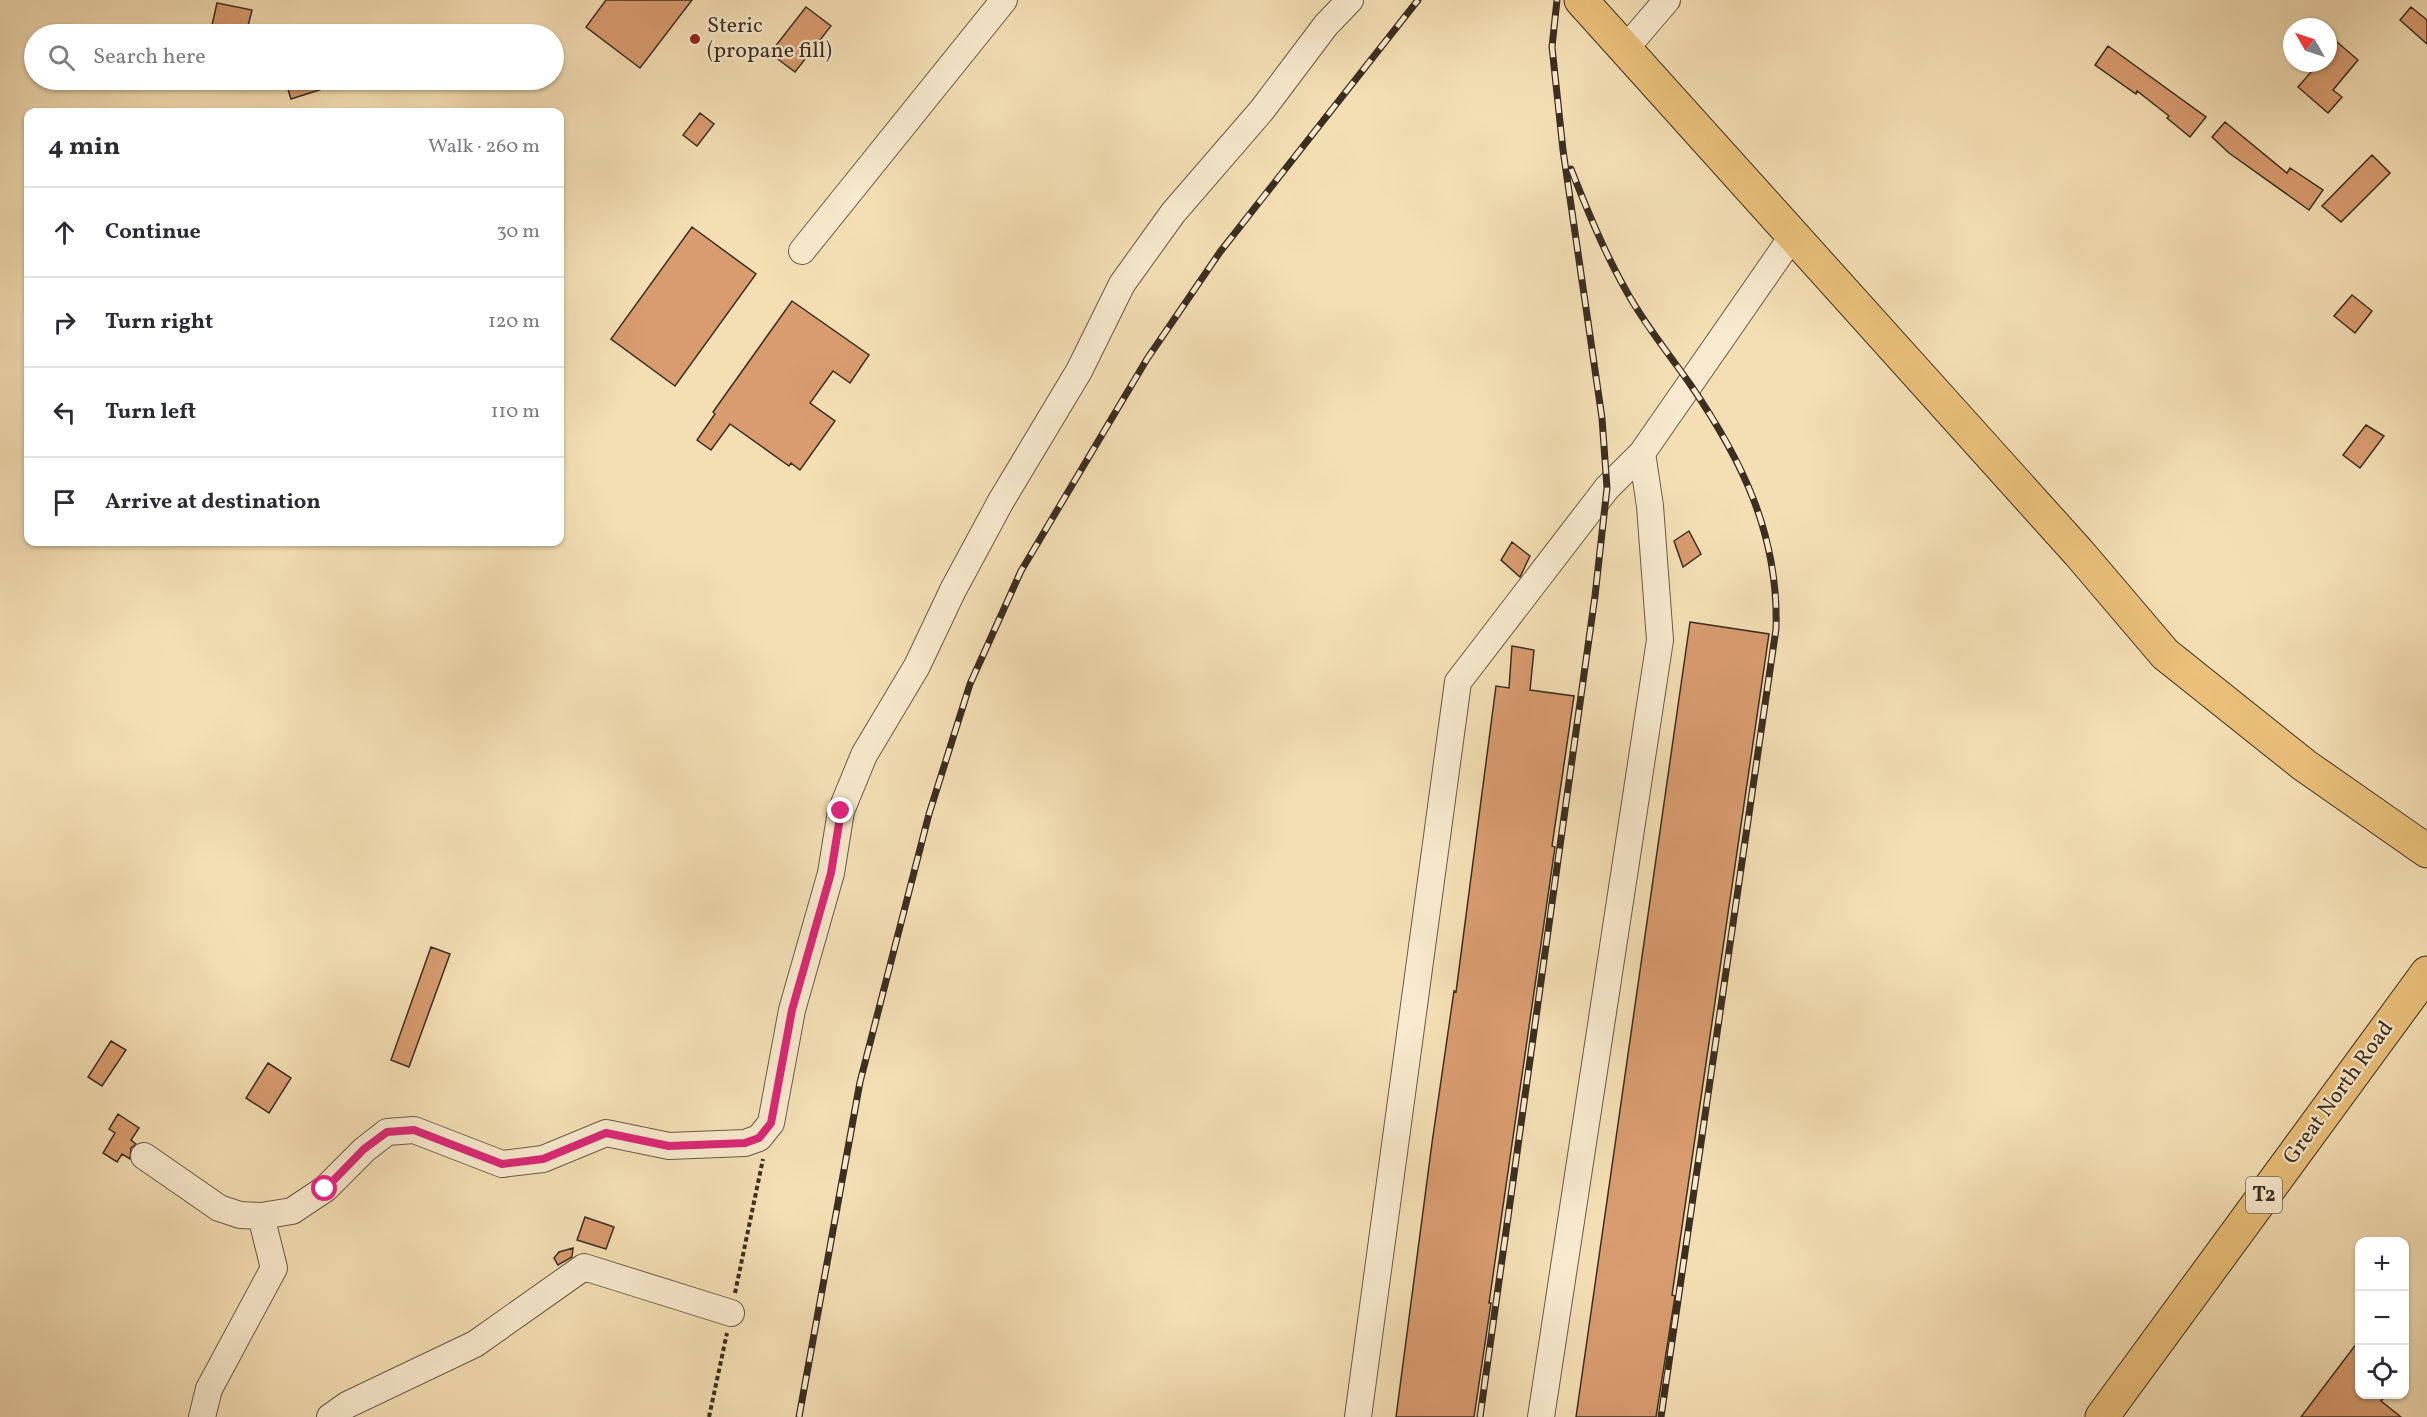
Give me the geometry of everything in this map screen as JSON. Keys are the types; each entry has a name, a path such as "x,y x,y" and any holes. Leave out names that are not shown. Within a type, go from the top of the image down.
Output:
{"main road":[{"path":"1581,0 1794,234 2165,654 2304,765 2427,851"},
{"name":"Great North Road","path":"2102,1417 2427,973"}],"street":[{"path":"802,251 1004,0"},
{"path":"144,1156 219,1208 240,1215 261,1216 292,1211 325,1189 364,1149 387,1132 414,1130 502,1164 543,1159 606,1133 669,1146 745,1143 759,1138 771,1123 792,1010 831,873 841,811 864,755 912,676 1001,501 1079,371 1122,285 1173,213 1262,110 1326,25 1350,0"},
{"path":"1626,48 1667,0"},
{"path":"1358,1417 1458,682 1606,488 1642,453 1794,234"},
{"path":"1541,1417 1660,640 1650,506 1642,453"},
{"path":"202,1417 209,1389 274,1268 261,1216"},
{"path":"330,1417 346,1406 475,1344 584,1266 731,1312"}],"path":[{"path":"709,1417 771,1123"}],"building":[{"path":"606,0 692,0 640,68 586,27"},
{"path":"217,3 252,10 248,24 212,24"},
{"path":"806,7 831,26 795,72 770,53"},
{"path":"2411,7 2427,20 2427,44 2400,20"},
{"path":"2337,42 2358,60 2333,90 2342,97 2328,113 2298,87 2311,72 2337,72"},
{"path":"2108,46 2206,117 2190,137 2167,118 2169,116 2137,91 2136,94 2095,65"},
{"path":"288,90 319,90 291,99"},
{"path":"700,113 714,124 697,146 683,135"},
{"path":"2225,122 2287,173 2290,168 2323,190 2309,210 2229,153 2212,137"},
{"path":"2372,155 2390,173 2341,222 2322,206"},
{"path":"692,227 756,274 675,386 611,339"},
{"path":"2352,295 2372,311 2355,333 2334,316"},
{"path":"792,301 869,355 850,383 833,371 810,403 835,421 800,470 791,463 789,466 730,424 711,450 697,440 715,414 713,412"},
{"path":"2366,425 2384,436 2360,468 2343,455"},
{"path":"1689,531 1701,554 1683,567 1674,541"},
{"path":"1512,542 1530,556 1520,577 1501,560"},
{"path":"1690,622 1769,634 1672,1295 1675,1296 1656,1417 1576,1417"},
{"path":"1512,646 1534,650 1530,690 1574,696 1552,846 1555,847 1474,1417 1396,1417 1432,1143 1454,991 1456,992 1496,686 1509,688"},
{"path":"431,947 450,954 409,1067 391,1060"},
{"path":"111,1041 126,1050 102,1086 88,1077"},
{"path":"268,1063 291,1078 269,1113 246,1098"},
{"path":"118,1114 139,1128 131,1140 136,1144 131,1148 130,1159 122,1154 117,1162 103,1153 115,1133 109,1129"},
{"path":"585,1217 614,1227 606,1249 577,1240"},
{"path":"573,1248 572,1257 558,1265 554,1258 559,1252"},
{"path":"2355,1346 2355,1399 2383,1399 2381,1401 2401,1417 2301,1417"}],"railway":[{"path":"799,1417 860,1082 929,814 970,684 1021,571 1147,359 1220,252 1418,0"},
{"path":"1480,1417 1595,596 1607,488 1602,418 1563,150 1552,47 1557,0"},
{"path":"1571,169 1604,248 1628,294 1709,412 1741,470 1764,530 1775,595 1776,629 1661,1417"}],"place":[{"name":"Steric (propane fill)","path":"695,39"}],"route":[{"path":"325,1189 364,1149 387,1132 414,1130 502,1164 543,1159 606,1133 669,1146 745,1143 759,1138 771,1123 792,1010 831,873 841,811"}]}
